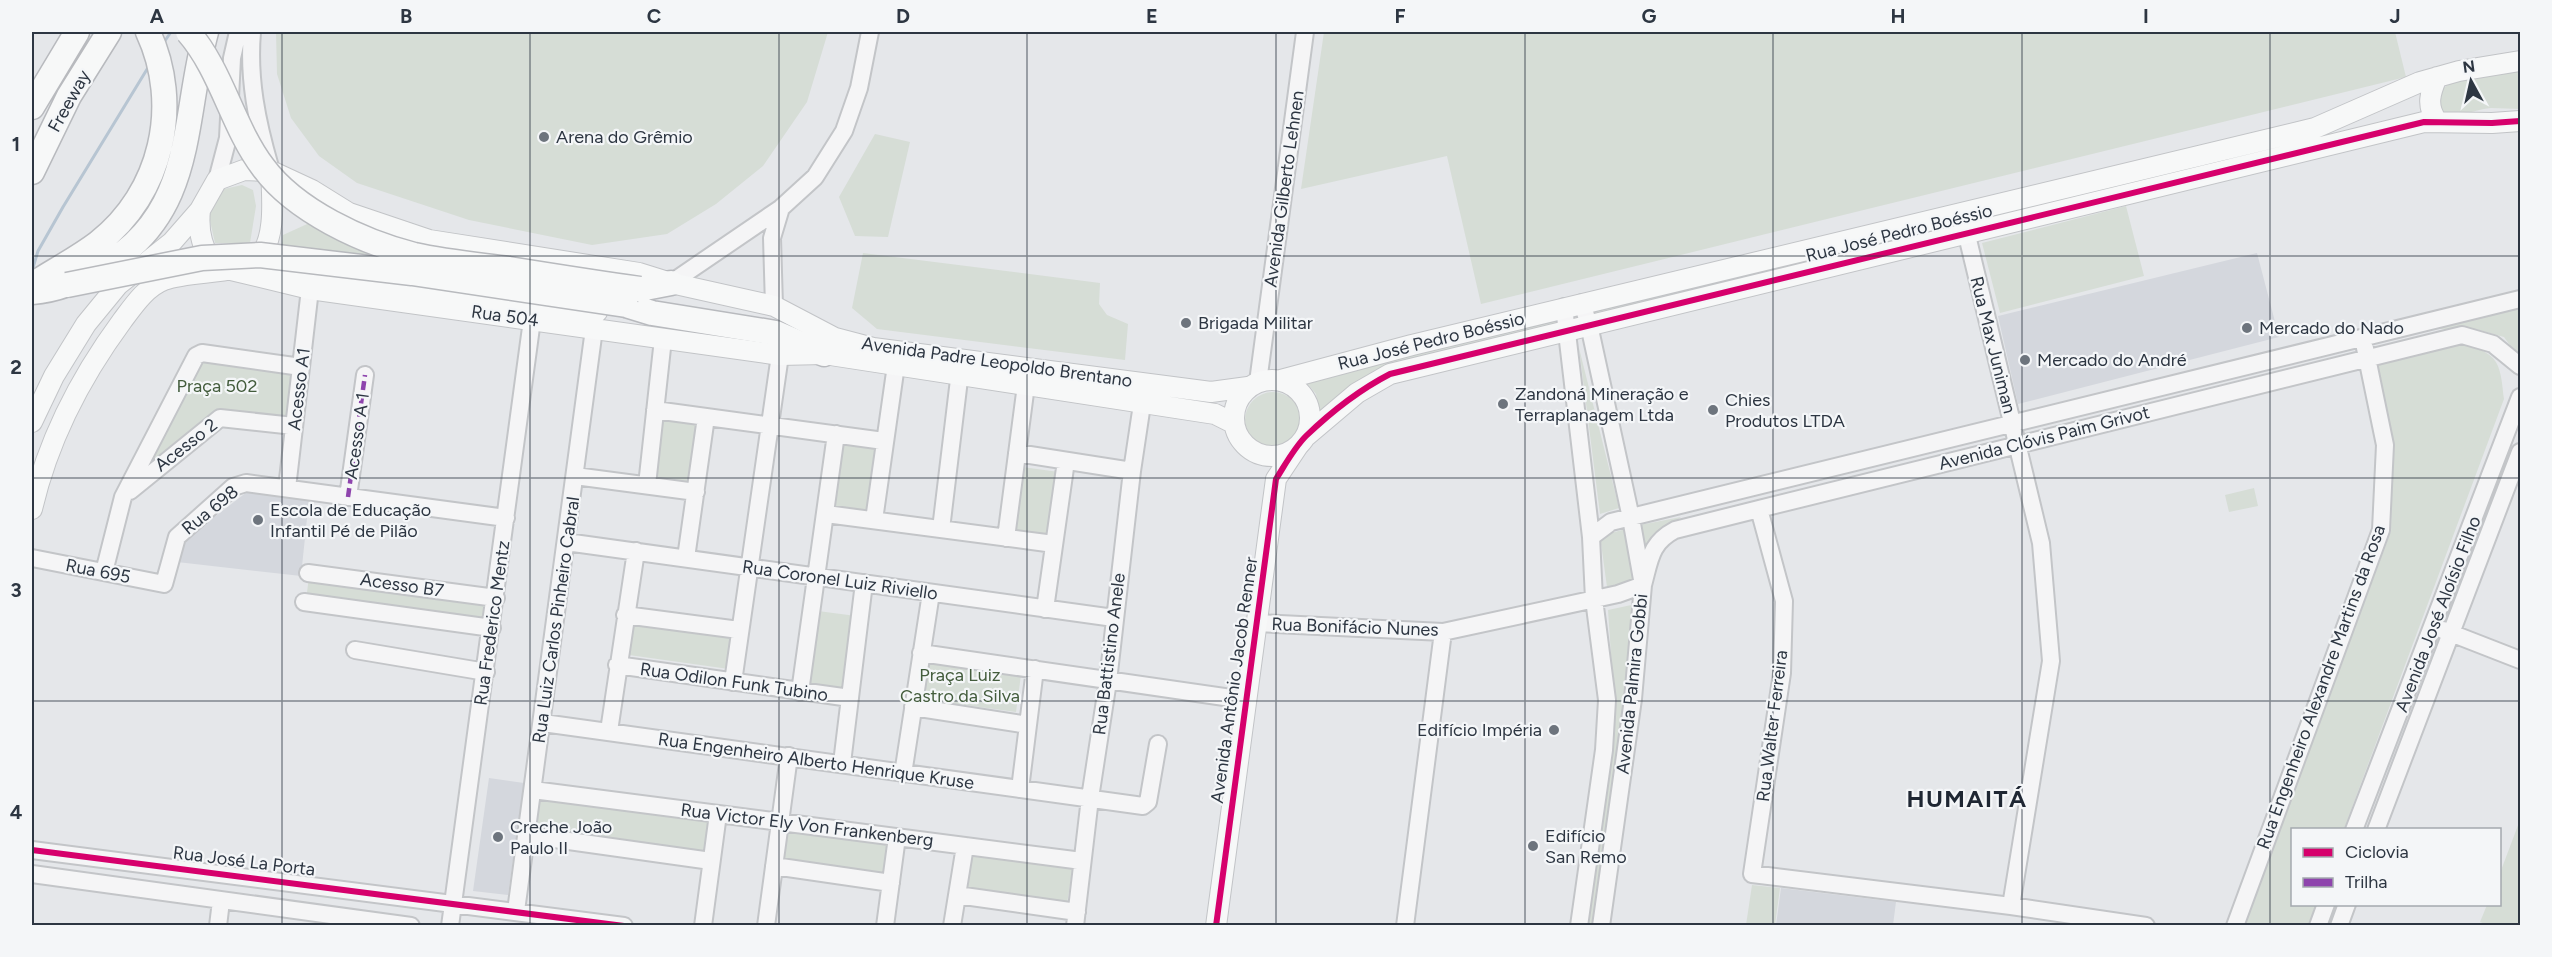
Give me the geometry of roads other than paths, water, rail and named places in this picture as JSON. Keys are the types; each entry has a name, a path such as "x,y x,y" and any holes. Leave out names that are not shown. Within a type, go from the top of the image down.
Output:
{"highway":[{"name":"Freeway","path":"32,107 76,32"},
{"name":"Freeway","path":"32,172 69,96 109,32"},
{"path":"32,285 97,244 133,207 148,183 158,160 164,124 165,94 161,67 148,32"},
{"path":"188,32 210,66 245,140 263,167 281,188 314,214 356,234 414,255 633,297 652,313 776,333 824,354"},
{"path":"67,285 114,261 149,229 164,208 177,180 185,153 206,32"},
{"path":"32,292 202,258 260,255 633,297 671,283"}],"main road":[{"name":"Rua José Pedro Boéssio","path":"1281,380 1573,305 2315,128 2403,89 2437,77 2459,70 2520,61"},
{"path":"2431,121 2433,114 2429,99 2437,77"},
{"path":"2403,89 2419,102 2431,121"},
{"name":"Rua José Pedro Boéssio","path":"1302,442 1357,393 1390,374 1966,232 2431,121 2492,123 2520,121"},
{"path":"32,422 54,376 86,324 118,285 172,242 200,210 217,180 244,170 271,171 272,224 264,249 258,259 248,265 231,270 217,265 207,254 199,223 200,210"},
{"name":"Avenida Padre Leopoldo Brentano","path":"271,171 312,190 349,213 429,240 639,273 671,283 774,306 835,338 896,365 961,368 1026,385 1106,388 1146,383 1211,392 1253,385"},
{"path":"272,224 312,190"},
{"path":"32,509 43,466 59,425 76,391 111,336 141,296 161,281 183,274 231,270 331,275 625,316 652,313 671,283"},
{"name":"Rua 504","path":"231,270 310,289 780,355"},
{"path":"532,320 561,308"},
{"name":"Avenida Padre Leopoldo Brentano","path":"780,355 871,355 1106,388 1142,402 1215,414 1233,423"},
{"path":"1281,380 1292,384 1308,402 1311,414 1310,426 1302,442 1278,456 1265,456 1252,451 1242,442 1233,423 1235,406 1253,385 1281,380"},
{"name":"Avenida Antônio Jacob Renner","path":"1216,926 1276,479 1302,442"},
{"path":"1265,456 1276,479"}],"street":[{"path":"217,180 228,138 232,58 238,32"},
{"path":"252,32 251,76 254,107 271,171"},
{"path":"671,283 781,208 815,177 844,131 859,88 870,32"},
{"name":"Avenida Gilberto Lehnen","path":"1253,385 1305,32"},
{"path":"2492,123 2520,132"},
{"path":"774,306 772,238 781,208"},
{"name":"Rua Max Juniman","path":"1961,211 2041,543 2051,661 2011,906"},
{"name":"Acesso A1","path":"287,488 310,289"},
{"name":"Avenida Clóvis Paim Grivot","path":"1591,537 1611,522 2520,298"},
{"name":"Avenida Palmira Gobbi","path":"1573,305 1589,325 1631,518 1642,585 1633,699 1600,926"},
{"name":"Avenida Palmira Gobbi","path":"1573,305 1567,331 1591,537 1594,599 1607,700 1604,750 1580,926"},
{"name":"Rua Frederico Mentz","path":"450,926 532,320"},
{"name":"Rua Luiz Carlos Pinheiro Cabral","path":"516,911 594,329"},
{"name":"Avenida Clóvis Paim Grivot","path":"1642,585 1655,543 1675,530 2018,444 2462,335 2493,344 2520,366"},
{"name":"Rua Engenheiro Alexandre Martins da Rosa","path":"2235,926 2381,530 2385,445 2362,338"},
{"path":"646,485 663,339"},
{"path":"104,572 123,497 198,353 301,367"},
{"path":"733,682 780,355"},
{"path":"874,520 896,365"},
{"path":"941,529 961,368"},
{"name":"Acesso A 1","path":"348,496 365,375"},
{"name":"Rua Battistino Anele","path":"1076,919 1090,798 1108,681 1132,471 1146,383"},
{"path":"1006,538 1026,385"},
{"name":"Avenida José Aloísio Filho","path":"2355,828 2434,627 2520,398"},
{"path":"655,410 884,441"},
{"path":"686,558 706,417"},
{"name":"Acesso 2","path":"123,497 220,418 294,426"},
{"path":"800,692 818,577 836,434"},
{"path":"152,443 169,458"},
{"name":"Avenida José Aloísio Filho","path":"2377,828 2520,452"},
{"path":"1017,453 1132,471"},
{"path":"1045,609 1066,461"},
{"path":"575,476 696,492"},
{"name":"Rua 698","path":"164,584 177,537 233,487 246,483 506,518"},
{"name":"Rua Walter Ferreira","path":"1759,509 1784,601 1784,611 1782,673 1752,874 2011,906"},
{"path":"826,514 1054,544"},
{"name":"Rua Coronel Luiz Riviello","path":"566,542 1114,618"},
{"path":"609,731 617,665 636,551"},
{"name":"Rua 695","path":"32,558 164,584"},
{"name":"Acesso B7","path":"308,573 496,598"},
{"path":"842,763 864,583"},
{"path":"1594,599 1618,594 1642,585"},
{"path":"903,774 931,593"},
{"name":"Rua Bonifácio Nunes","path":"1257,623 1443,632 1594,599"},
{"path":"304,602 492,628"},
{"path":"625,615 739,630"},
{"path":"2434,627 2520,660"},
{"path":"1405,926 1443,632"},
{"path":"355,650 486,672"},
{"path":"921,652 1245,700"},
{"name":"Rua Odilon Funk Tubino","path":"617,665 850,698"},
{"path":"1020,789 1035,669"},
{"path":"913,707 1028,725"},
{"name":"Rua Engenheiro Alberto Henrique Kruse","path":"543,723 1143,806 1147,804 1158,744"},
{"path":"766,926 789,756"},
{"name":"Rua Victor Ely Von Frankenberg","path":"533,790 1082,861"},
{"path":"702,926 718,814"},
{"path":"526,835 711,861"},
{"path":"885,926 897,837"},
{"path":"952,926 965,846"},
{"name":"Rua José La Porta","path":"32,850 624,926"},
{"path":"774,866 891,883"},
{"path":"32,874 411,926"},
{"path":"957,895 1076,919"},
{"path":"218,926 221,901"},
{"path":"2011,906 2146,926"},
{"path":"2318,926 2325,906"},
{"path":"2339,926 2346,906"}],"waterway":[{"path":"162,45 171,32"},
{"path":"32,271 38,251 63,207 149,66"}],"place":[{"name":"Arena do Grêmio","path":"544,137"},
{"name":"Brigada Militar","path":"1186,323"},
{"name":"Mercado do Nado","path":"2247,328"},
{"name":"Mercado do André","path":"2025,360"},
{"name":"Zandoná Mineração e Terraplanagem Ltda","path":"1503,404"},
{"name":"Chies Produtos LTDA","path":"1713,410"},
{"name":"Escola de Educação Infantil Pé de Pilão","path":"258,520"},
{"name":"Edifício Impéria","path":"1554,730"},
{"name":"Creche João Paulo II","path":"498,837"},
{"name":"Edifício San Remo","path":"1533,846"}],"district":[{"name":"HUMAITÁ","path":"1967,799"}],"park label":[{"name":"Praça 502","path":"217,386"},
{"name":"Praça Luiz Castro da Silva","path":"960,685"}]}
